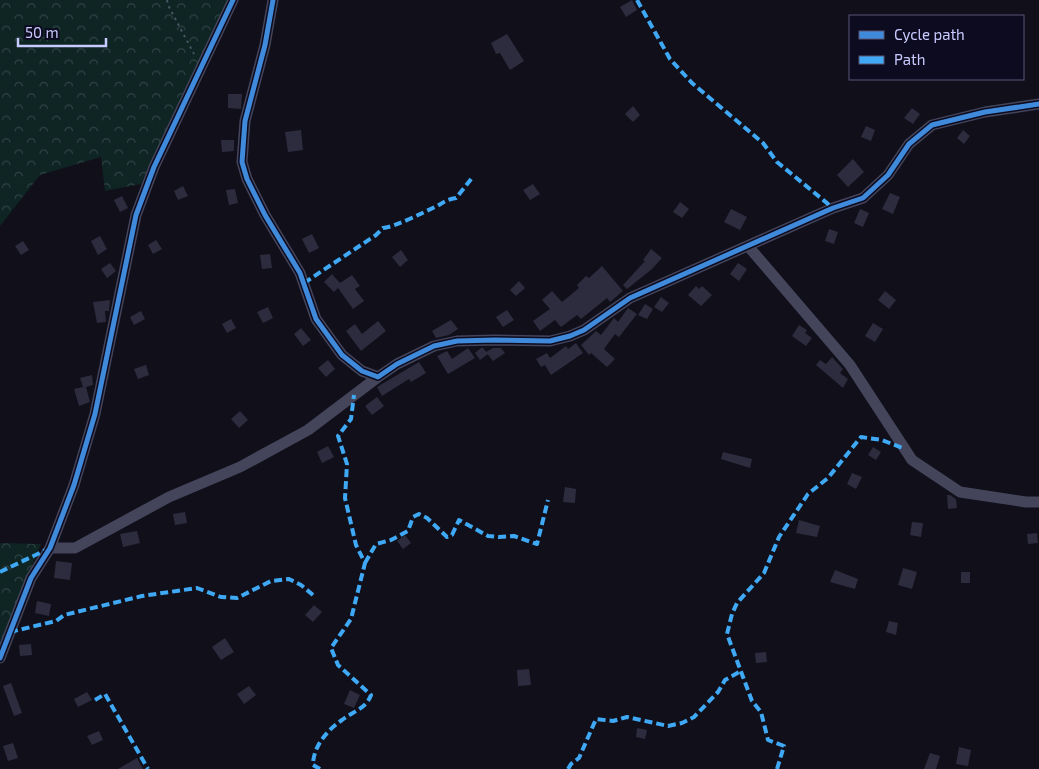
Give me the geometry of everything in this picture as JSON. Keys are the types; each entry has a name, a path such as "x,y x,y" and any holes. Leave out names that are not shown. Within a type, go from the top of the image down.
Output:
{"street":[{"path":"0,658 31,578 50,548 74,485 95,414 136,215 154,167 233,0"},
{"path":"274,0 265,45 245,121 242,162 247,179 265,214 300,273 316,319 342,355 362,371 378,377"},
{"path":"50,548 75,548 168,497 240,467 308,430 397,364 434,346 457,341 550,341 570,336 584,330 630,298 833,208 863,198 888,175 909,144 932,125 985,112 1039,104"},
{"path":"748,246 850,365 912,460 960,492 1026,502 1039,502"}],"path":[{"path":"168,0 168,5 200,67"}],"green space":[{"path":"0,0 230,0 141,184 105,191 101,157 40,175 0,226"},
{"path":"0,543 41,544 0,645"}],"building":[{"path":"632,0 637,10 626,17 620,7"},
{"path":"507,34 524,61 510,70 500,53 496,54 491,43"},
{"path":"228,94 242,94 241,109 228,108"},
{"path":"633,106 640,115 633,122 625,114"},
{"path":"912,108 920,114 913,124 904,118"},
{"path":"866,126 875,130 871,141 861,137"},
{"path":"301,130 303,150 288,152 285,132"},
{"path":"963,130 970,136 964,144 957,138"},
{"path":"221,140 234,140 234,151 222,152"},
{"path":"853,159 864,172 848,187 837,175"},
{"path":"533,184 540,194 530,200 523,190"},
{"path":"183,186 188,196 178,200 174,191"},
{"path":"235,189 238,203 229,205 226,190"},
{"path":"890,193 900,197 893,214 882,209"},
{"path":"122,196 128,208 120,212 114,200"},
{"path":"680,202 689,209 682,218 673,212"},
{"path":"731,209 747,217 740,230 724,222"},
{"path":"860,209 869,213 863,227 854,223"},
{"path":"829,229 838,232 834,244 825,241"},
{"path":"312,234 319,248 309,253 302,239"},
{"path":"100,236 107,249 98,255 91,241"},
{"path":"156,240 162,249 153,254 148,245"},
{"path":"23,241 29,250 21,255 15,246"},
{"path":"651,249 662,258 652,269 627,289 623,285 645,261 643,260"},
{"path":"401,250 408,260 400,267 392,257"},
{"path":"270,254 272,268 262,269 260,255"},
{"path":"110,263 116,271 107,278 101,269"},
{"path":"738,263 747,269 739,281 730,274"},
{"path":"602,266 623,291 610,302 607,298 581,319 577,315 561,327 555,320 540,331 533,321 550,309 542,300 552,291 562,302 579,288 577,285 586,276 589,278"},
{"path":"332,274 340,283 352,275 360,286 355,289 364,301 353,309 338,288 334,292 324,282"},
{"path":"519,281 525,288 516,296 510,290"},
{"path":"696,286 699,289 702,286 712,295 701,306 688,295"},
{"path":"885,291 896,300 889,309 878,300"},
{"path":"661,297 669,303 662,312 654,307"},
{"path":"110,300 109,311 105,311 106,322 97,323 93,302"},
{"path":"645,304 653,309 647,319 638,315"},
{"path":"268,307 273,318 263,323 257,312"},
{"path":"628,308 637,314 619,337 615,334 604,349 615,359 607,367 591,353 589,355 581,345 596,331 601,335 614,318 618,322"},
{"path":"507,310 514,320 503,327 496,317"},
{"path":"141,311 145,319 134,325 130,317"},
{"path":"231,319 236,328 227,333 222,324"},
{"path":"451,320 458,329 449,335 436,338 432,331"},
{"path":"378,321 386,331 361,351 346,331 355,324 362,334"},
{"path":"873,323 883,329 875,342 865,336"},
{"path":"799,325 807,330 805,333 812,338 806,346 792,336"},
{"path":"301,328 311,340 303,346 294,334"},
{"path":"576,343 583,353 551,375 545,365 541,367 536,359 547,353 550,358 566,346 568,349"},
{"path":"468,348 475,358 448,374 437,356 447,351 452,359"},
{"path":"481,348 488,354 480,360 475,353"},
{"path":"493,348 501,348 505,353 493,361 486,352"},
{"path":"832,357 843,369 840,373 848,379 843,388 816,365 820,360 826,364"},
{"path":"328,360 335,369 326,377 318,368"},
{"path":"419,362 426,373 411,382 409,379 382,396 377,387"},
{"path":"146,365 149,375 138,379 134,369"},
{"path":"92,375 93,385 86,387 90,402 79,406 74,389 83,387 80,378"},
{"path":"377,397 384,406 372,415 365,406"},
{"path":"240,411 248,420 239,428 231,419"},
{"path":"328,446 334,457 322,463 317,452"},
{"path":"873,447 881,452 876,460 868,455"},
{"path":"723,452 752,459 750,468 721,459"},
{"path":"852,473 862,477 856,489 847,484"},
{"path":"565,487 576,489 575,503 563,502"},
{"path":"947,495 956,499 957,508 948,509"},
{"path":"185,512 187,523 175,525 173,514"},
{"path":"799,520 820,526 817,537 796,533"},
{"path":"912,522 923,523 921,537 910,535"},
{"path":"137,531 140,543 123,547 120,534"},
{"path":"1037,533 1038,543 1028,544 1027,534"},
{"path":"405,535 411,543 403,549 397,541"},
{"path":"56,561 72,563 70,580 54,578"},
{"path":"903,568 917,572 912,589 898,585"},
{"path":"835,570 858,579 855,589 830,582"},
{"path":"961,572 970,572 970,583 961,583"},
{"path":"37,601 51,604 49,616 35,613"},
{"path":"314,605 322,612 313,622 305,615"},
{"path":"889,621 898,623 896,635 886,632"},
{"path":"225,638 234,652 221,660 212,647"},
{"path":"31,644 32,655 20,656 19,645"},
{"path":"766,652 767,662 756,663 755,653"},
{"path":"529,669 531,685 518,686 517,670"},
{"path":"11,683 22,713 14,716 3,686"},
{"path":"249,686 256,695 244,704 237,694"},
{"path":"350,690 360,695 354,708 344,704"},
{"path":"87,692 92,700 78,707 74,699"},
{"path":"637,728 647,730 645,739 636,737"},
{"path":"99,731 103,740 92,745 87,736"},
{"path":"13,743 18,758 8,761 3,746"},
{"path":"959,747 971,750 968,766 956,764"},
{"path":"930,753 940,756 936,769 924,769"},
{"path":"137,758 143,769 118,769"}],"marked path":[{"path":"637,0 670,59 692,83 763,143 777,162 833,208"},
{"path":"304,283 376,235 383,228 456,198 472,178"},
{"path":"320,769 313,765 318,745 336,724 363,707 371,695 338,665 331,648 351,619 365,563 356,545 345,498 347,464 338,436 351,419 354,395"},
{"path":"777,769 784,746 768,740 761,712 752,701 727,634 732,614 737,603 764,573 779,537 808,494 828,478 861,437 882,440 905,449"},
{"path":"365,563 376,544 391,540 408,531 413,517 419,514 427,518 447,537 452,535 459,520 488,536 514,536 537,544 548,500"},
{"path":"0,572 48,549"},
{"path":"10,632 56,621 64,615 142,596 197,588 221,597 237,598 271,581 289,579 301,585 313,595"},
{"path":"568,769 579,758 596,719 613,721 627,717 668,726 682,723 694,717 718,692 725,680 741,671"},
{"path":"95,700 105,694 148,769"}],"cycle path":[{"path":"0,658 31,578 50,548 74,485 95,414 136,215 154,167 233,0"},
{"path":"273,0 265,45 245,121 242,162 247,179 265,215 300,273 316,319 342,355 362,371 378,377 397,364 434,346 457,341 550,341 570,336 584,330 630,298 833,208 863,198 888,175 909,144 932,125 985,112 1039,104"}]}
